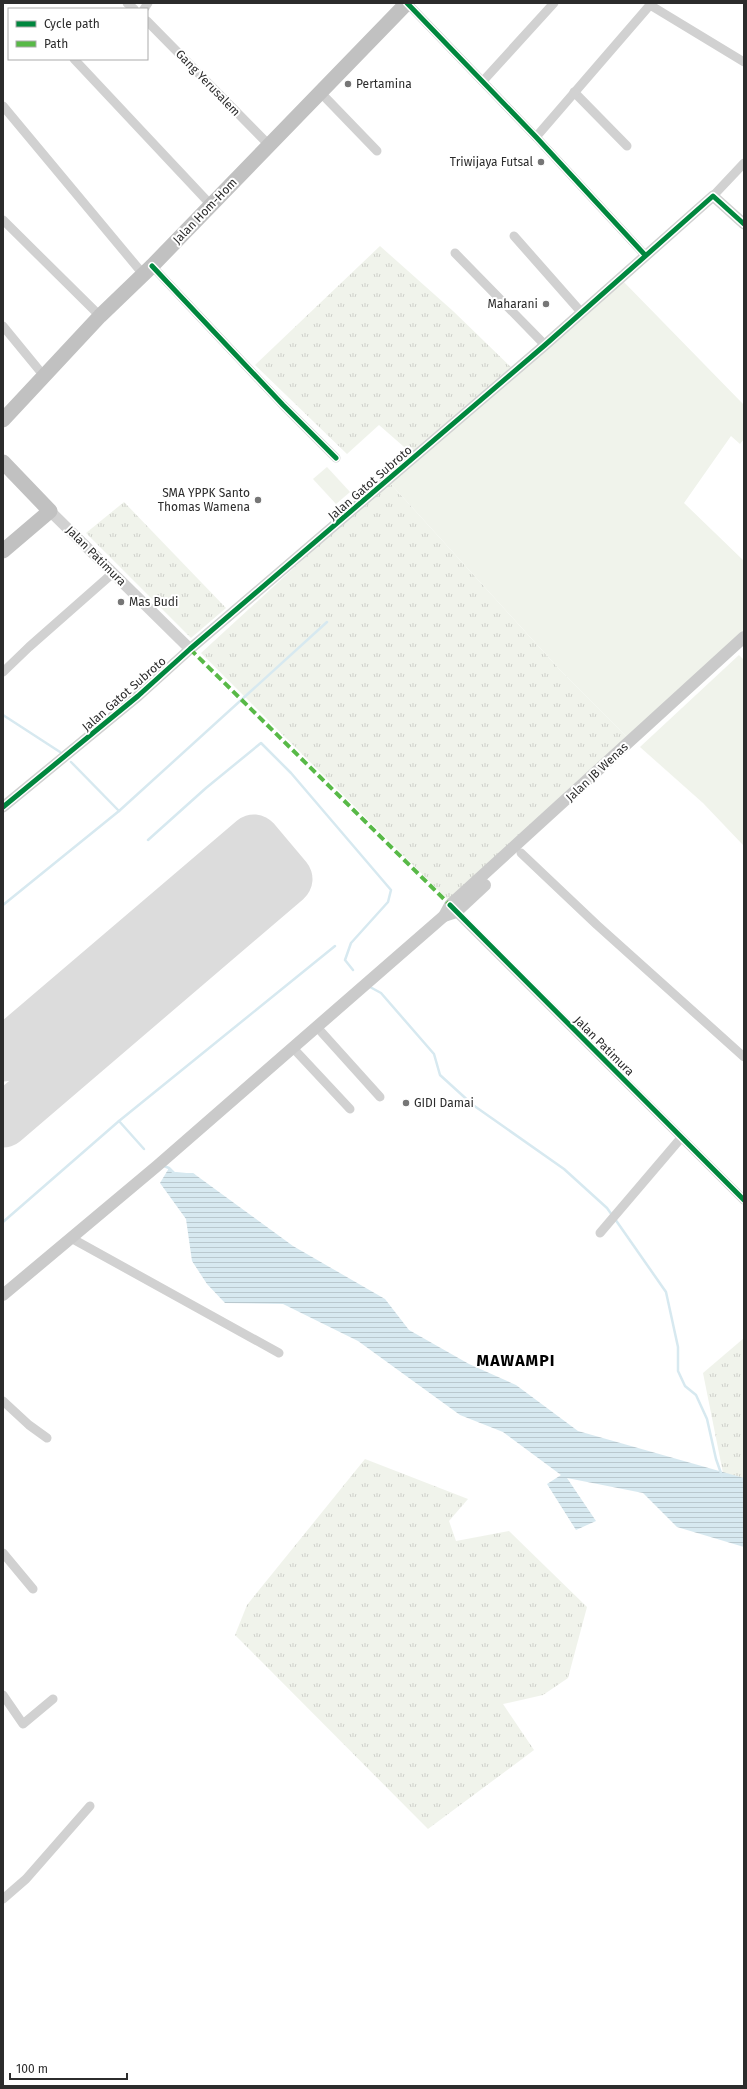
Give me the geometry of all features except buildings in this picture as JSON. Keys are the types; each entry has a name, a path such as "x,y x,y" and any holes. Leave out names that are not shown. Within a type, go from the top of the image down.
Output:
{"highway":[{"name":"Jalan Hom-Hom","path":"3,420 100,316 148,270 407,3"},
{"name":"Jalan Patimura","path":"3,462 47,508"},
{"path":"3,541 47,508"},
{"path":"3,551 47,508"}],"main road":[{"name":"Jalan JB Wenas","path":"453,909 521,853 744,637"},
{"name":"Jalan JB Wenas","path":"453,909 641,737 744,647"},
{"path":"3,1295 293,1048 316,1026 453,909"}],"street":[{"path":"407,3 536,137 645,255"},
{"path":"483,81 554,3"},
{"path":"536,137 650,5 744,62"},
{"name":"Gang Yerusalem","path":"148,22 269,145"},
{"path":"75,60 211,205"},
{"path":"574,92 627,146"},
{"path":"321,93 377,151"},
{"path":"3,106 148,270 336,458"},
{"path":"744,163 712,196 744,224"},
{"name":"Jalan Gatot Subroto","path":"3,807 138,696 190,649 544,345 712,196"},
{"path":"3,220 100,316"},
{"path":"514,236 581,312"},
{"path":"455,253 544,345"},
{"path":"3,326 44,376"},
{"name":"Jalan Patimura","path":"47,508 190,649"},
{"path":"3,672 113,573"},
{"path":"521,853 597,925 744,1057"},
{"name":"Jalan Patimura","path":"453,909 744,1200"},
{"path":"316,1026 380,1097"},
{"path":"293,1048 350,1109"},
{"path":"600,1233 681,1138"},
{"path":"71,1238 279,1353"},
{"path":"3,1401 28,1425 47,1438"},
{"path":"3,1553 33,1589"},
{"path":"3,1695 23,1724 53,1698"},
{"path":"3,1899 26,1879 90,1806"}],"green space":[{"path":"380,246 453,311 515,371 411,453 379,425 347,454 255,365"},
{"path":"620,278 744,405 744,439 740,444 731,436 684,503 744,561 744,631 628,738 561,671 390,483"},
{"path":"327,467 350,492 336,504 313,479"},
{"path":"390,483 561,671 628,738 449,901 201,653 322,542"},
{"path":"124,502 226,608 191,638 86,533"},
{"path":"739,655 744,660 744,846 703,803 640,747"},
{"path":"744,1338 744,1478 723,1473 703,1373"},
{"path":"365,1459 468,1499 449,1521 456,1541 509,1531 587,1607 568,1678 543,1695 503,1704 534,1750 428,1829 235,1635 247,1605"}],"shaded area":[{"path":"169,1168 174,1173 193,1173 293,1246 385,1299 409,1330 469,1364 516,1385 578,1431 744,1478 744,1547 677,1527 643,1493 567,1478 596,1521 576,1530 547,1484 561,1475 503,1432 460,1415 358,1341 283,1304 225,1303 207,1284 192,1261 186,1219 160,1183"}],"waterway":[{"path":"3,905 119,811 327,622"},
{"path":"3,715 60,752"},
{"path":"148,840 206,788 261,743 291,773 391,890 388,902 351,943 345,960 353,970"},
{"path":"71,762 119,811"},
{"path":"3,1222 119,1121 335,946"},
{"path":"370,987 381,993 434,1054 440,1075 473,1105 564,1169 607,1208 612,1215"},
{"path":"119,1121 144,1149"},
{"path":"164,1166 169,1168 174,1173 194,1175"},
{"path":"615,1219 666,1292 678,1347 678,1371 685,1386 696,1395 707,1419 716,1459 722,1476"}],"runway":[{"path":"3,1055 254,841 286,879 3,1121"}],"marked path":[{"path":"190,649 450,905"}],"cycle path":[{"path":"407,3 536,137 645,255"},
{"path":"3,807 138,696 190,649 545,345 713,196 744,224"},
{"path":"152,266 283,405 336,458"},
{"path":"450,905 744,1200"}],"place":[{"name":"Pertamina","path":"348,84"},
{"name":"Triwijaya Futsal","path":"541,162"},
{"name":"Maharani","path":"546,304"},
{"name":"SMA YPPK Santo Thomas Wamena","path":"258,500"},
{"name":"Mas Budi","path":"121,602"},
{"name":"GIDI Damai","path":"406,1103"}],"district":[{"name":"MAWAMPI","path":"516,1360"}]}
